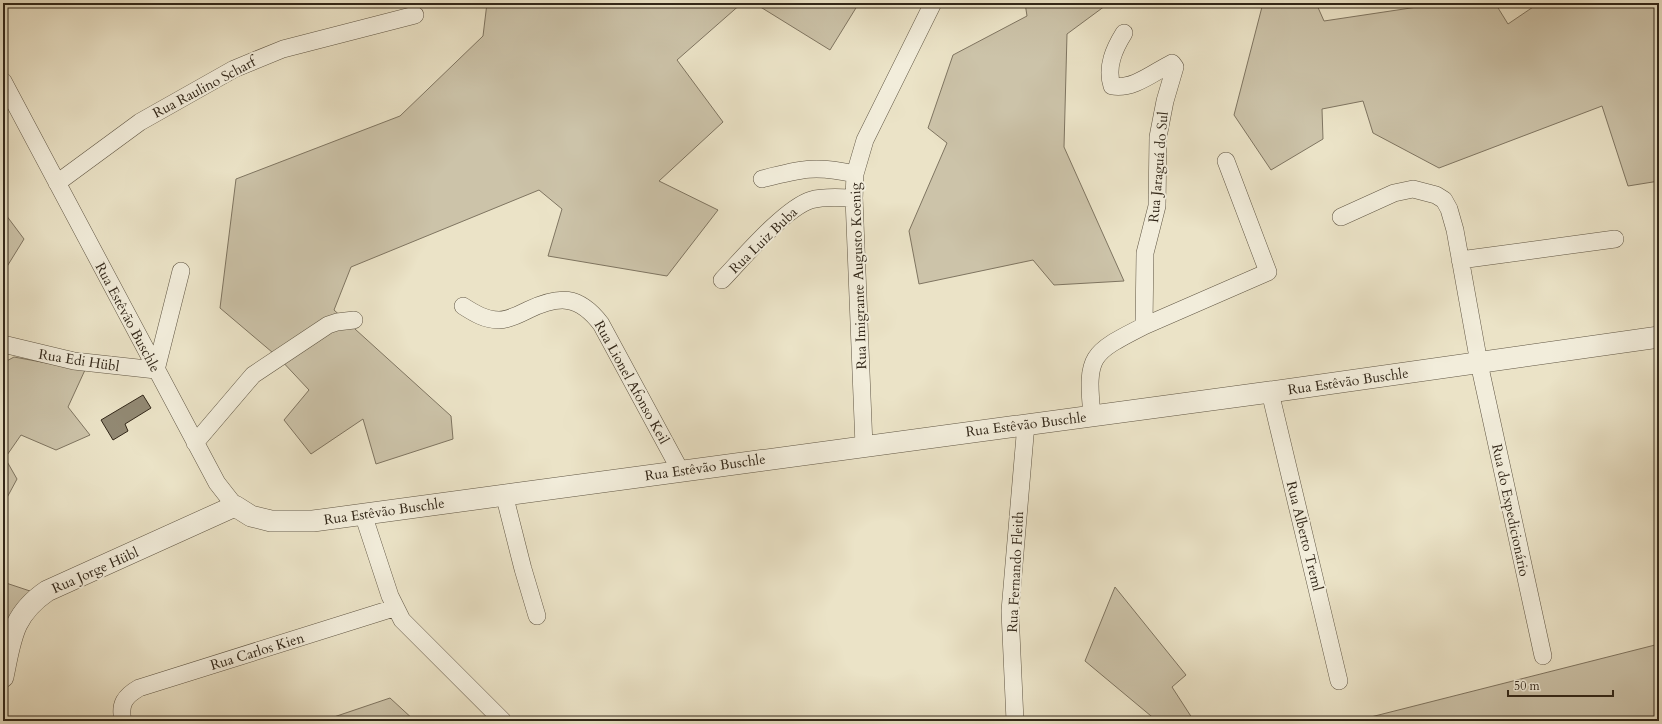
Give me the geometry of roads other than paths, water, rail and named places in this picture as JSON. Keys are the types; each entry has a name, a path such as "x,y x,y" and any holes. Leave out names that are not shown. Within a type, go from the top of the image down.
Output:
{"street":[{"name":"Rua Imigrante Augusto Koenig","path":"864,446 854,198 855,174 865,140 874,119 934,3"},
{"name":"Rua Raulino Scharf","path":"57,183 140,122 234,68 283,49 415,14"},
{"name":"Rua Jaraguá do Sul","path":"1124,33 1113,54 1109,76 1112,86 1120,88 1130,85 1172,63 1175,64 1161,116 1158,137 1157,206 1146,253 1144,326"},
{"name":"Rua Estêvão Buschle","path":"3,81 217,483 235,506 251,516 271,521 313,521 680,470 1270,392 1659,337"},
{"path":"1092,415 1088,383 1093,360 1110,345 1144,326 1268,272 1226,161"},
{"path":"762,179 806,168 826,168 855,174"},
{"name":"Rua do Expedicionário","path":"1341,217 1403,190 1413,189 1436,195 1444,200 1449,209 1479,363 1543,656"},
{"name":"Rua Luiz Buba","path":"722,280 781,220 799,205 820,198 854,198"},
{"path":"1460,260 1615,239"},
{"path":"156,370 181,271"},
{"name":"Rua Lionel Afonso Keil","path":"463,306 484,318 499,320 510,318 541,304 555,300 573,301 588,310 600,324 680,470"},
{"path":"195,443 253,375 328,325 337,322 354,320"},
{"name":"Rua Edi Hübl","path":"3,344 74,362 156,370"},
{"name":"Rua Alberto Treml","path":"1270,392 1340,681"},
{"name":"Rua Fernando Fleith","path":"1015,721 1010,611 1026,424"},
{"path":"504,494 537,616"},
{"name":"Rua Jorge Hübl","path":"3,678 10,640 16,625 21,614 36,599 47,591 235,506"},
{"path":"363,514 394,608 411,631 503,721"},
{"name":"Rua Carlos Kien","path":"123,721 121,707 123,699 139,688 394,608"}]}
